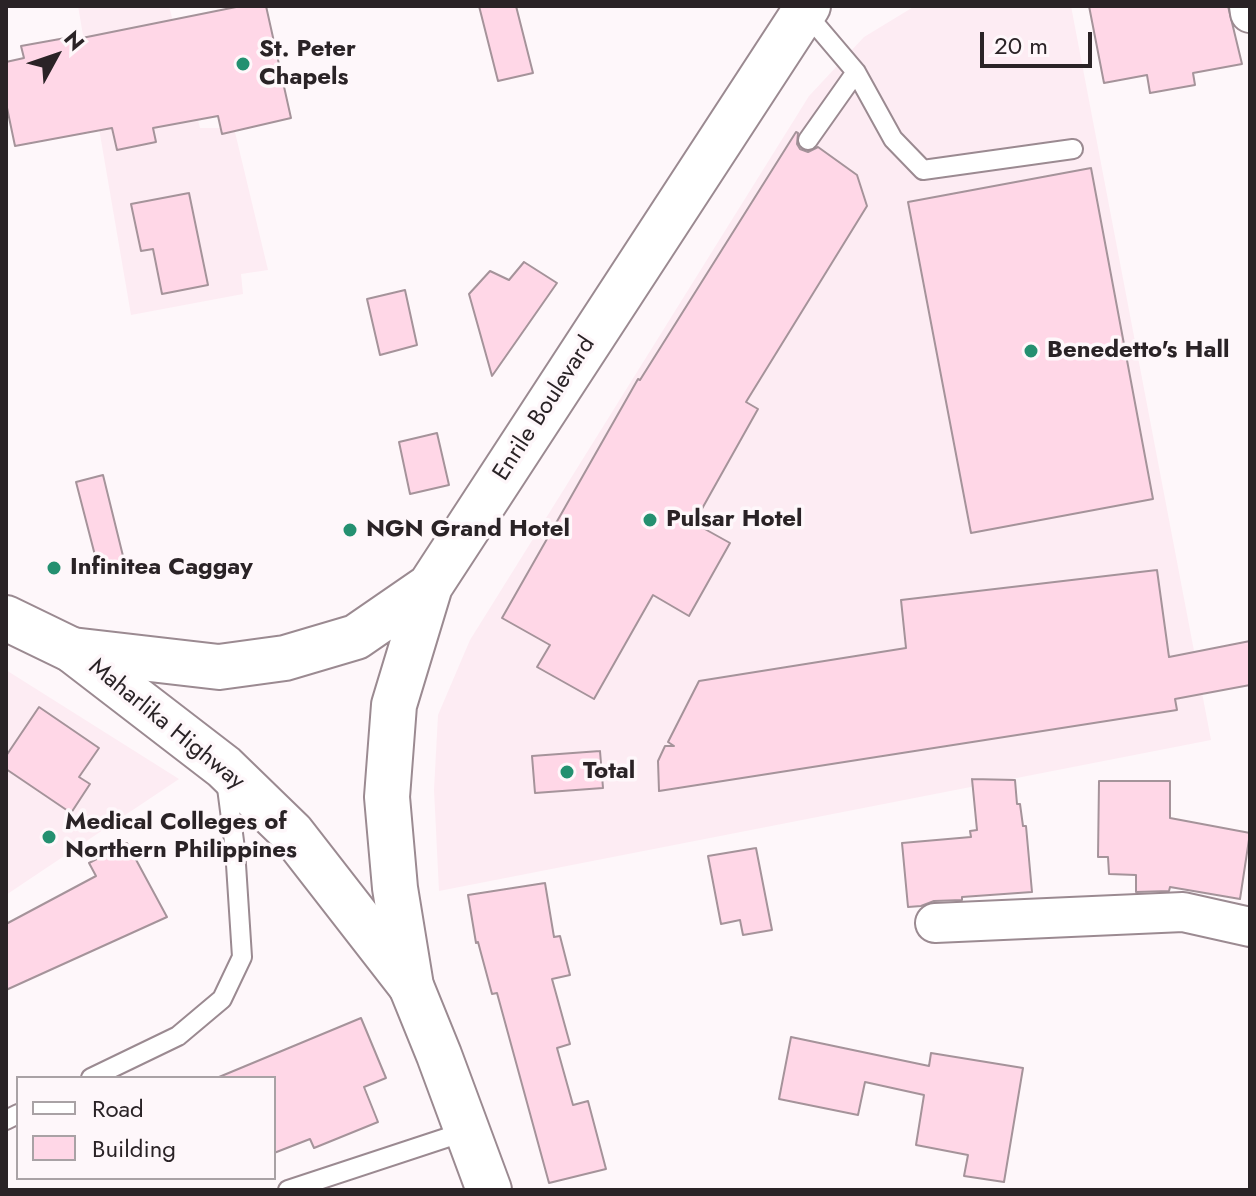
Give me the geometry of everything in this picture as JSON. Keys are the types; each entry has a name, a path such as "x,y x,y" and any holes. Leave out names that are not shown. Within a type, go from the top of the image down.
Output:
{"main road":[{"name":"Enrile Boulevard","path":"411,986 395,888 387,797 394,705 430,586 809,8"},
{"path":"72,650 219,667 285,658 356,637 430,586"},
{"name":"Maharlika Highway","path":"6,618 72,650 224,767 292,833 411,986 489,1190"}],"street":[{"path":"1249,6 1250,13"},
{"path":"935,923 1183,912 1250,927"}],"lane":[{"path":"809,8 856,72 893,139 923,170 1073,149"},
{"path":"808,140 856,72"},
{"path":"95,1076 178,1036 222,999 242,957 235,849 224,767"},
{"path":"288,1190 467,1131"}],"shaded area":[{"path":"78,6 169,6 200,128 234,128 268,270 241,274 243,294 131,315"},
{"path":"915,6 1071,6 1211,740 439,891 434,790 438,715 470,640 809,96 864,37"},
{"name":"Medical Colleges of Northern Philippines","path":"6,670 179,779 6,895"}],"building":[{"path":"241,6 266,6 291,118 222,134 218,116 153,128 156,142 117,150 112,128 15,146 6,103 6,62 24,58 21,46 71,37 72,40"},
{"path":"479,6 516,6 533,73 498,81"},
{"path":"1089,6 1228,6 1242,64 1193,73 1195,85 1150,93 1147,75 1104,83"},
{"path":"796,132 800,149 808,152 818,147 857,175 867,206 746,402 758,409 694,523 730,543 689,616 653,595 594,699 537,667 550,645 502,618 638,379"},
{"name":"Benedetto's Hall","path":"1091,168 1153,499 971,533 908,202"},
{"path":"189,193 208,285 162,294 153,249 141,251 131,204"},
{"path":"524,262 557,283 492,376 469,294 490,271 509,280"},
{"path":"405,290 417,345 380,355 367,299"},
{"path":"437,433 449,485 410,494 399,442"},
{"path":"103,475 124,560 98,567 76,482"},
{"path":"1157,570 1169,657 1250,641 1250,685 1175,699 1177,710 659,791 658,761 665,746 674,746 668,742 699,681 906,648 901,600"},
{"path":"39,707 99,748 79,777 90,784 71,813 6,769 6,756"},
{"name":"Total","path":"600,751 603,788 535,793 532,756"},
{"path":"972,779 1015,780 1017,804 1020,804 1023,826 1026,826 1032,892 962,897 962,900 934,901 908,907 902,843 971,837 970,831 977,830"},
{"path":"1099,781 1170,781 1170,818 1250,833 1240,899 1170,887 1169,891 1136,892 1136,875 1109,874 1108,857 1098,857"},
{"path":"127,843 167,917 6,990 6,924 96,876 89,863"},
{"path":"756,848 772,930 743,935 740,920 721,924 708,856"},
{"path":"545,883 554,937 560,936 570,975 552,979 570,1044 557,1048 573,1105 588,1101 606,1169 549,1183 497,993 492,994 476,943 468,895"},
{"path":"361,1018 386,1078 364,1087 378,1122 314,1148 310,1139 276,1152 276,1076 221,1076"},
{"path":"791,1037 929,1066 931,1053 1023,1068 1004,1182 964,1176 968,1155 916,1145 924,1095 865,1082 858,1115 779,1099"}],"place":[{"name":"St. Peter Chapels","path":"243,64"},
{"name":"Benedetto's Hall","path":"1031,351"},
{"name":"Pulsar Hotel","path":"650,520"},
{"name":"NGN Grand Hotel","path":"350,530"},
{"name":"Infinitea Caggay","path":"54,568"},
{"name":"Total","path":"567,772"},
{"name":"Medical Colleges of Northern Philippines","path":"49,837"}]}
